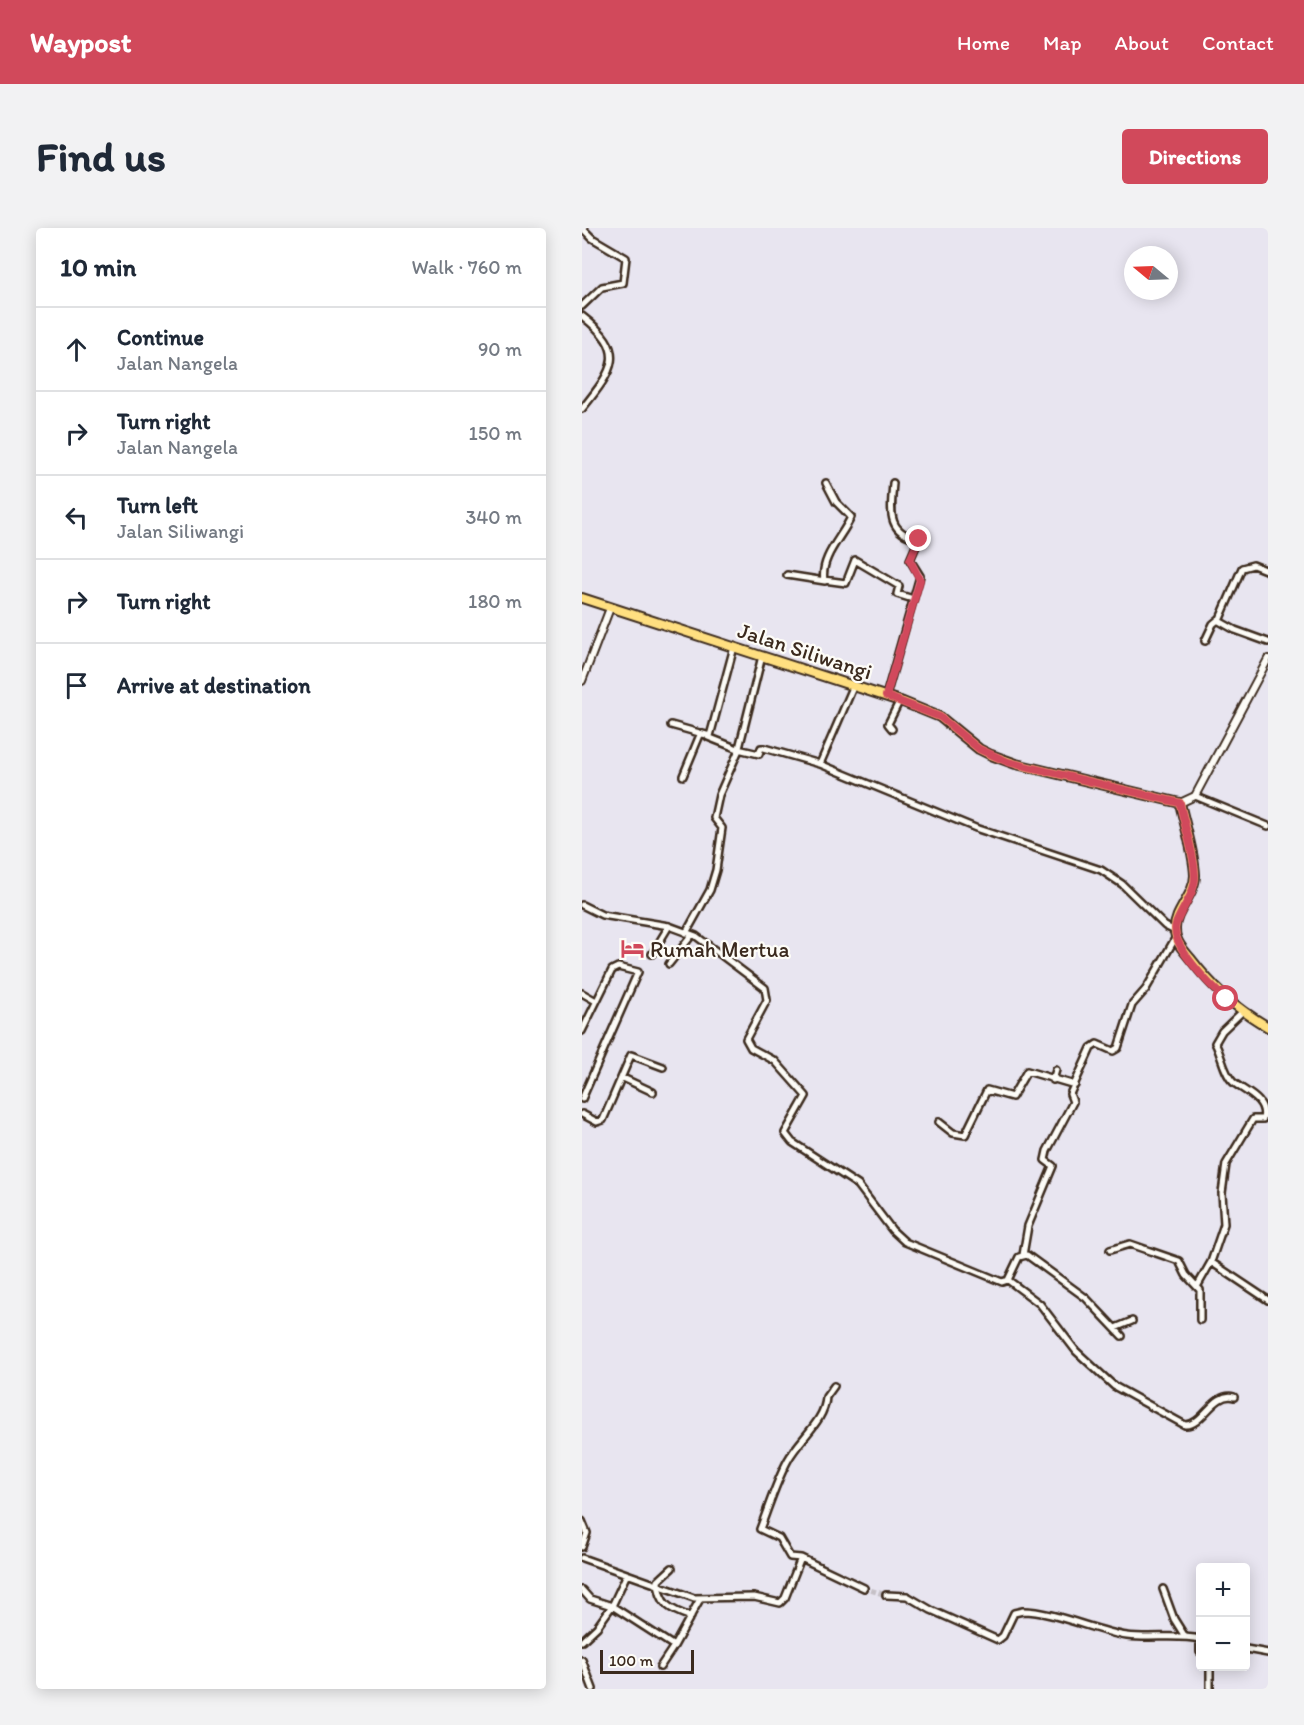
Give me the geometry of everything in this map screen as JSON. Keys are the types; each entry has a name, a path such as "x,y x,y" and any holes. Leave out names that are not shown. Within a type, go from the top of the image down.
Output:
{"main road":[{"name":"Jalan Siliwangi","path":"582,598 900,700 940,717 979,749 1008,762 1180,803"},
{"path":"1180,803 1195,876 1175,934 1207,981 1243,1011 1268,1026"}],"street":[{"path":"582,228 592,238 626,258 623,284 602,287 582,306"},
{"path":"582,316 606,336 612,354 600,387 582,409"},
{"path":"825,581 823,573 830,552 851,517 836,502 826,483"},
{"path":"886,696 920,576 912,564 911,556 919,539 904,535 895,526 892,513 893,483"},
{"path":"787,576 846,583 855,560 899,585 897,594 913,599"},
{"path":"1205,641 1213,624 1219,619 1242,568 1253,565 1268,571"},
{"path":"582,673 608,607"},
{"path":"582,681 608,607"},
{"path":"1219,619 1221,624 1268,642"},
{"path":"708,737 734,647"},
{"path":"669,964 689,934 708,894 716,870 722,828 714,818 719,795 738,749 762,656"},
{"path":"1180,803 1195,796 1268,659"},
{"path":"820,764 854,685"},
{"path":"892,729 888,724 900,700"},
{"path":"582,904 602,915 669,926 689,934 732,963 767,992 766,1003 746,1039 751,1048 775,1061 805,1091 804,1101 786,1130 787,1137 858,1185 892,1230 905,1242 1002,1282 1008,1280 1023,1255 1028,1226 1053,1166 1045,1160 1047,1151 1072,1102 1070,1094 1092,1046 1097,1044 1113,1051 1118,1048 1132,1005 1146,989 1175,934 1122,884 1101,870 978,829 820,764 764,748 759,754 738,749 671,725"},
{"path":"683,776 700,735"},
{"path":"1195,796 1268,826"},
{"path":"652,954 669,926"},
{"path":"582,1031 609,975 618,967 635,970 638,977 582,1099"},
{"path":"582,993 596,1001"},
{"path":"1198,1285 1211,1263 1224,1224 1222,1193 1226,1164 1253,1119 1263,1119 1267,1114 1267,1105 1262,1098 1231,1080 1215,1043 1222,1031 1243,1011"},
{"path":"582,1114 597,1122 603,1120 633,1054 663,1067"},
{"path":"1053,1080 1056,1070"},
{"path":"939,1122 953,1133 965,1135 988,1090 1012,1097 1027,1071 1075,1085"},
{"path":"623,1078 653,1092"},
{"path":"1110,1250 1130,1244 1179,1261 1186,1275 1198,1285 1201,1297 1200,1320"},
{"path":"1023,1255 1040,1262 1058,1276 1122,1336"},
{"path":"1211,1263 1268,1300"},
{"path":"1008,1280 1040,1304 1076,1351 1114,1386 1185,1425 1194,1424 1222,1398 1234,1397"},
{"path":"1114,1328 1132,1321"},
{"path":"834,1386 826,1397 822,1414 790,1457 782,1472 760,1529 779,1538 790,1557 801,1558 864,1588"},
{"path":"582,1521 587,1533 582,1547"},
{"path":"582,1558 700,1599 754,1597 780,1603 785,1598 801,1558"},
{"path":"672,1568 661,1577 658,1585 661,1599 667,1607 691,1617"},
{"path":"582,1641 597,1627 612,1606 627,1574"},
{"path":"1163,1589 1174,1619 1184,1635"},
{"path":"582,1590 590,1599 612,1606 674,1646"},
{"path":"886,1594 907,1596 931,1610 998,1640 1003,1636 1014,1613 1023,1611 1125,1635 1153,1639 1184,1635 1196,1640"},
{"path":"660,1667 700,1599"},
{"path":"1250,1650 1268,1653"},
{"path":"582,1660 593,1689"},
{"path":"1210,1671 1210,1689"}],"tunnel":[{"path":"864,1588 886,1595"}],"place":[{"name":"Rumah Mertua","path":"632,949"}],"route":[{"path":"919,539 910,560 920,580 886,696 940,717 949,722 979,749 1008,762 1180,803 1195,876 1189,898 1176,924 1175,934 1179,944 1200,974 1226,999"}]}
